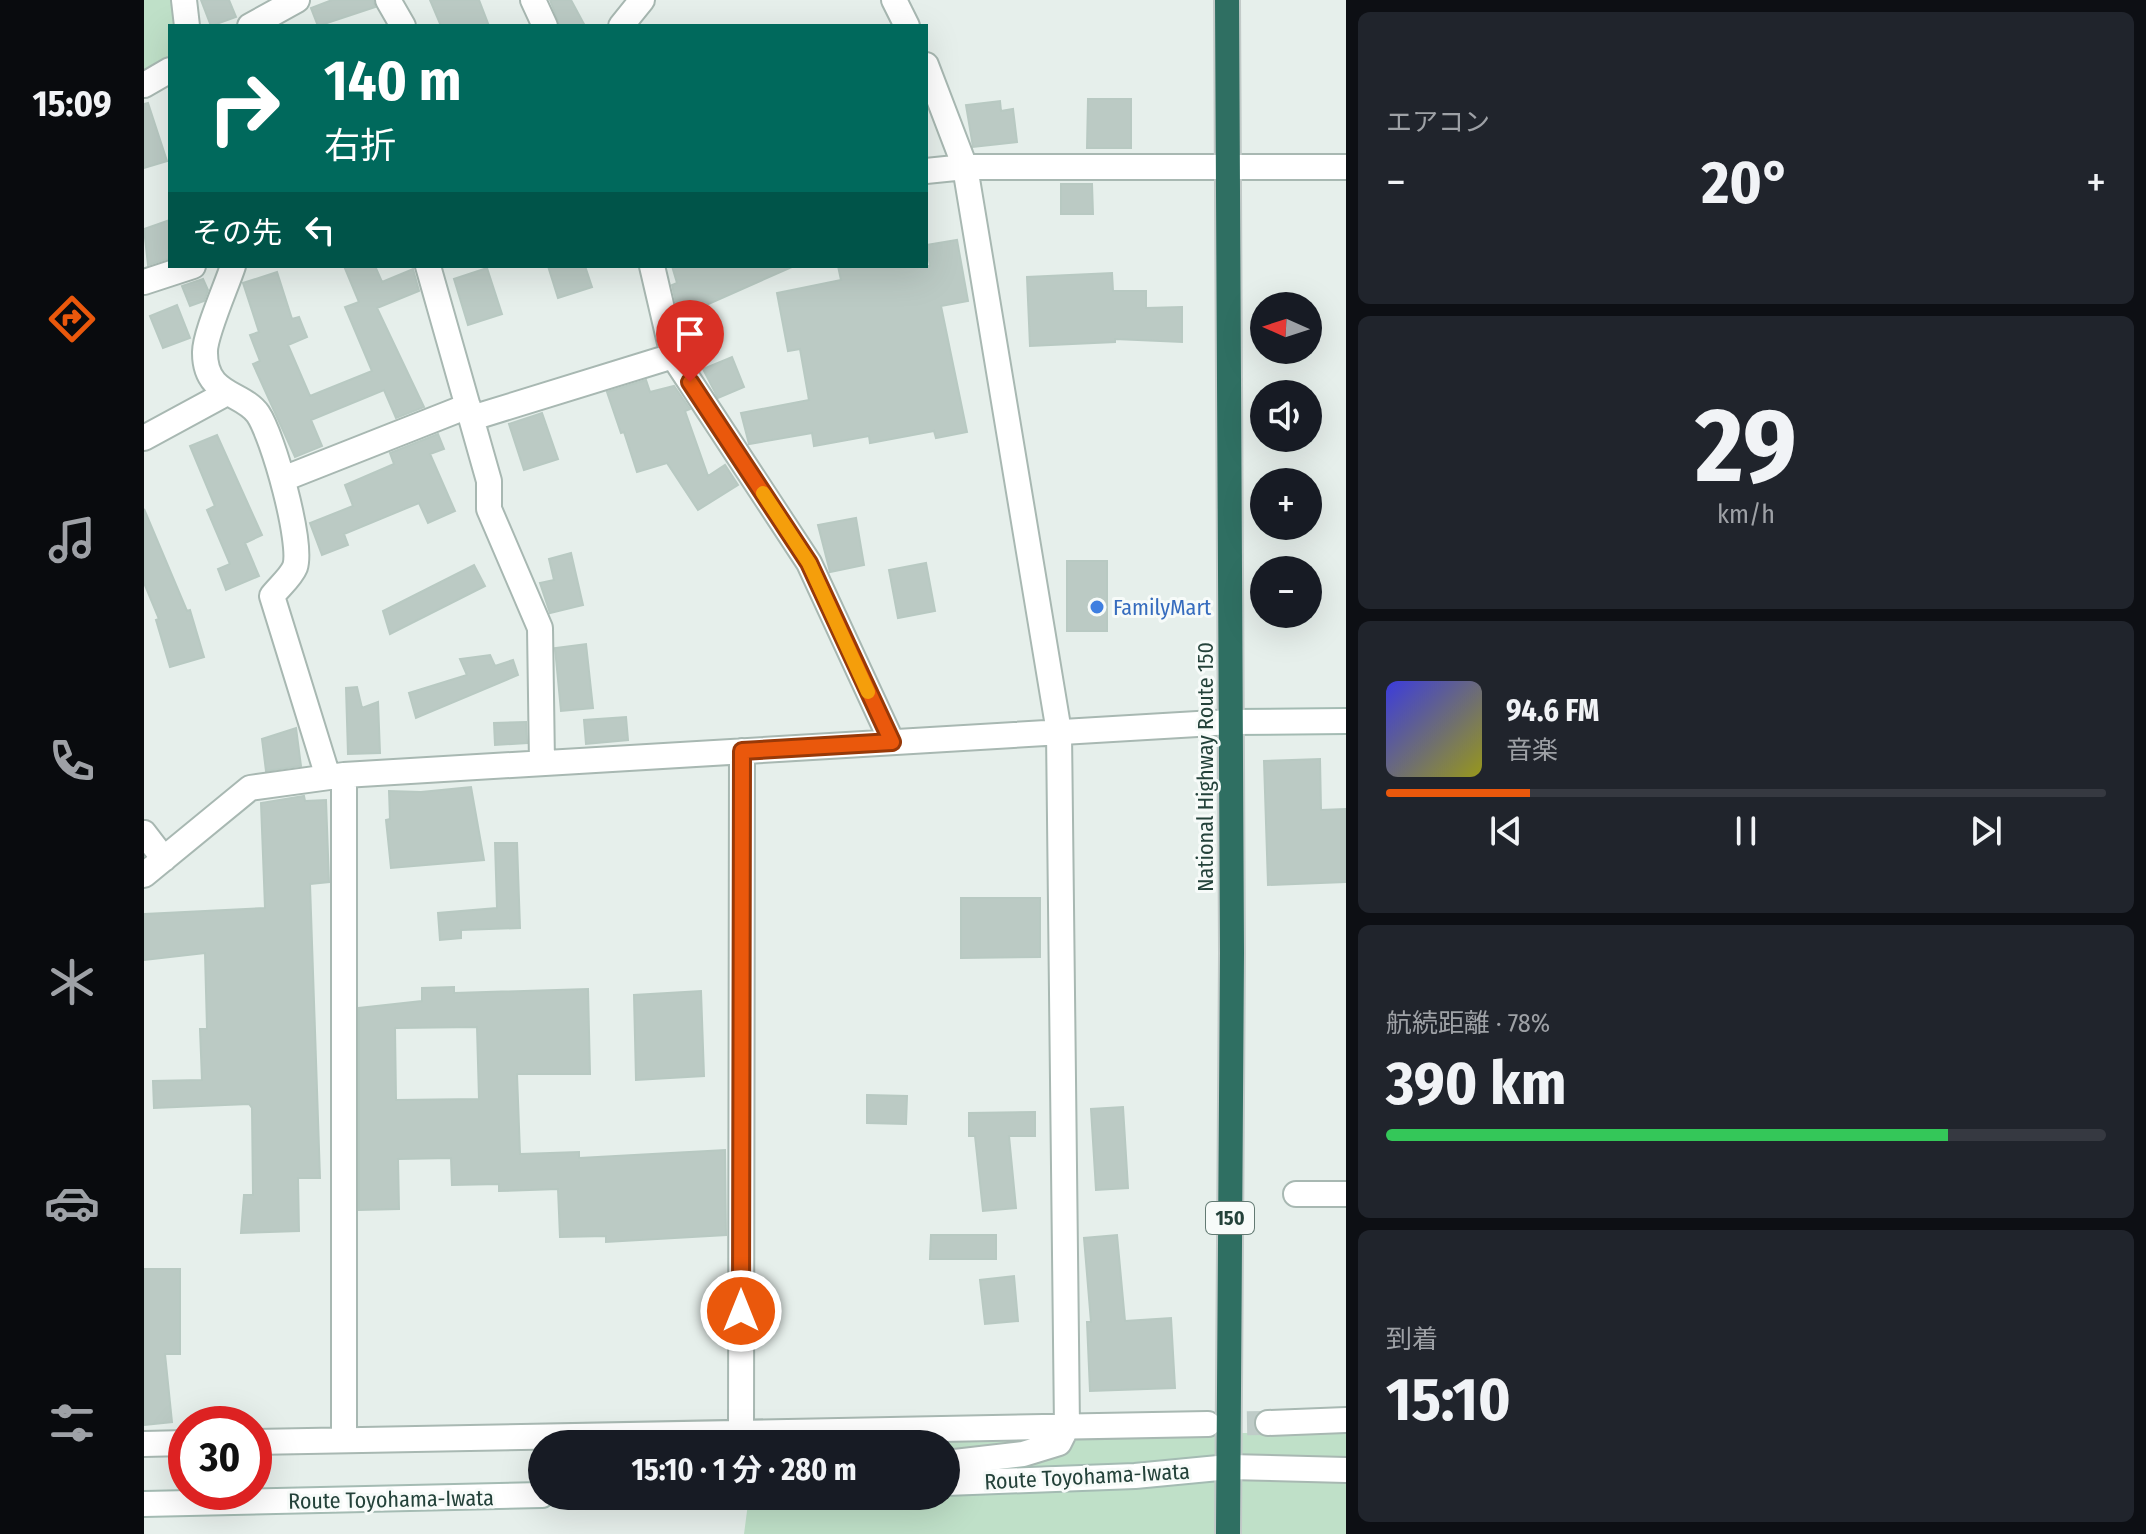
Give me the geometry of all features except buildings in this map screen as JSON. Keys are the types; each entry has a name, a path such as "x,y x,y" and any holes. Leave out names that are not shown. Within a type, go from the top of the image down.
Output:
{"highway":[{"name":"National Highway Route 150","path":"1227,0 1231,722 1228,1534"}],"street":[{"path":"184,0 187,24"},
{"path":"254,24 297,0"},
{"path":"388,0 402,24"},
{"path":"533,0 544,24"},
{"path":"623,24 642,0"},
{"path":"894,0 906,24"},
{"path":"928,70 965,167 1059,732 1067,1427 1059,1443 1023,1454 960,1461"},
{"path":"144,85 168,71"},
{"path":"928,171 965,167 1346,167"},
{"path":"144,282 187,268"},
{"path":"232,268 204,353 212,379 225,394 257,413 283,479 296,548 294,568 272,596 336,776 344,1440"},
{"path":"429,268 489,481 489,509 540,628 542,763"},
{"path":"652,268 673,356 809,563 892,742"},
{"path":"283,479 470,412 673,356"},
{"path":"144,438 225,394"},
{"path":"144,875 250,788 336,776 1231,722 1346,721"},
{"path":"741,1430 742,751"},
{"path":"144,833 164,859"},
{"path":"1296,1194 1346,1194"},
{"path":"1268,1423 1346,1420"},
{"path":"871,1430 1208,1424"},
{"path":"272,1442 528,1436"},
{"path":"144,1444 168,1443"},
{"name":"Route Toyohama-Iwata","path":"960,1482 1346,1470"},
{"name":"Route Toyohama-Iwata","path":"144,1504 528,1495"}],"green space":[{"path":"144,0 175,0 179,24 168,24 168,62 144,75"},
{"path":"960,1433 1346,1433 1346,1534 744,1534 747,1510 960,1510"}],"tunnel":[{"path":"1211,1424 1268,1423"}],"slow traffic":[{"path":"763,493 809,563 868,692"}],"place":[{"name":"FamilyMart","path":"1097,607"}],"route":[{"path":"690,382 809,563 892,742 742,751 741,1311"}]}
